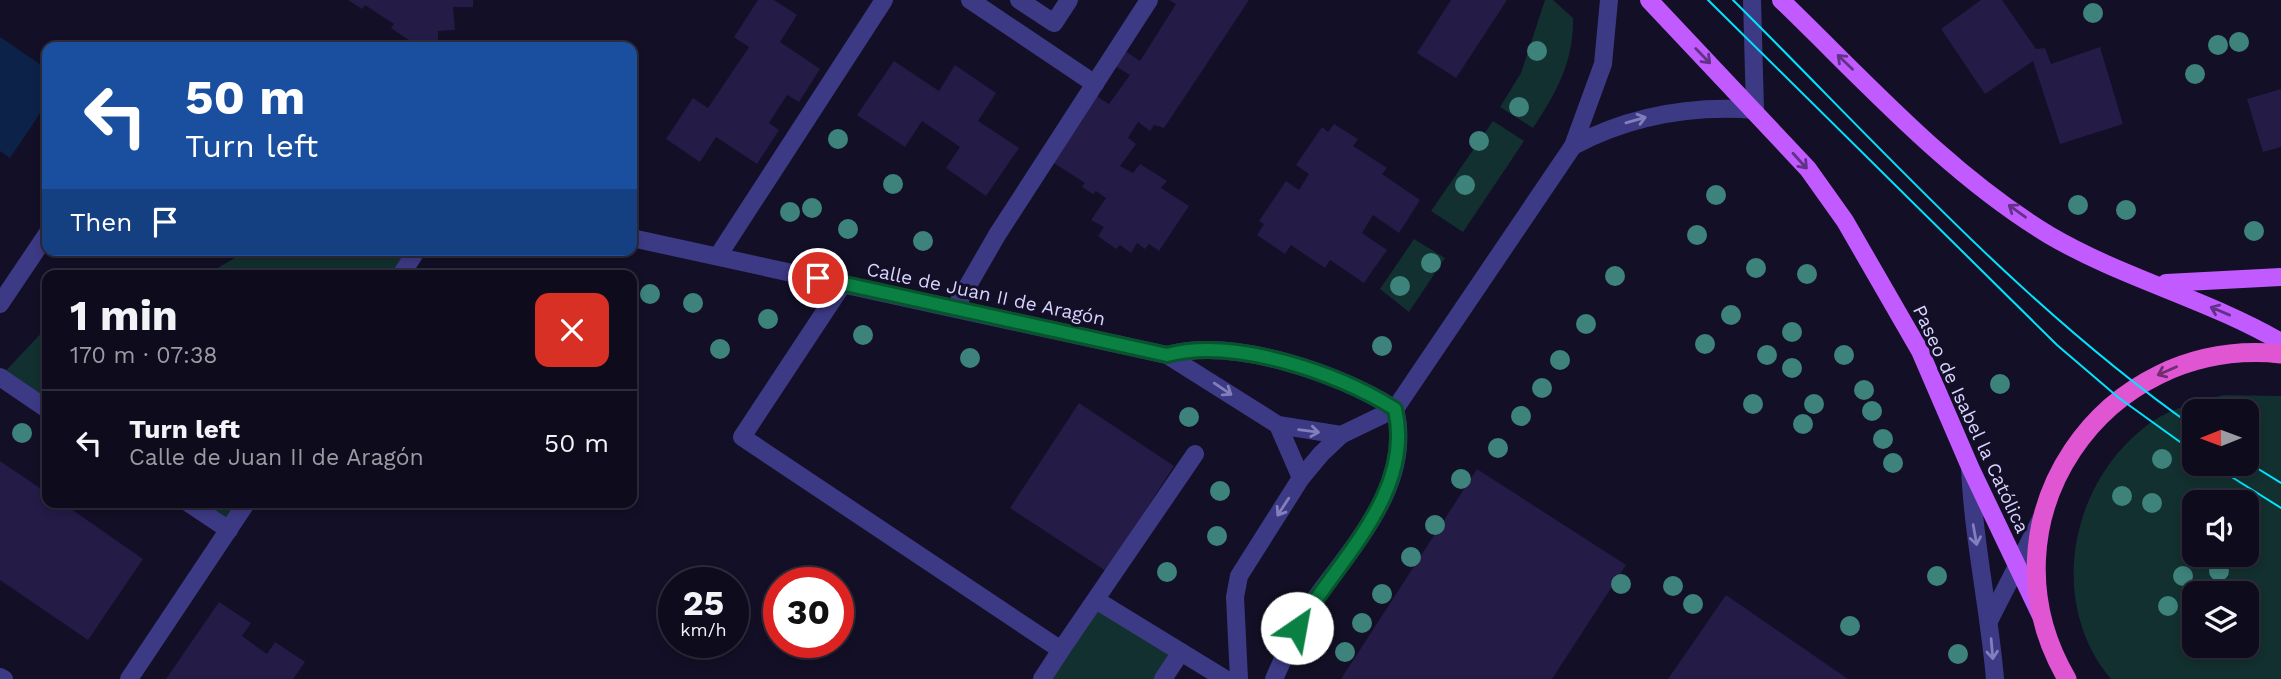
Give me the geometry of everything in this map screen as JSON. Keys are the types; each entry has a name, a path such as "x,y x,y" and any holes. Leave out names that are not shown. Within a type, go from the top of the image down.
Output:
{"highway":[{"path":"2061,673 2041,616 2036,564 2043,514 2055,480 2072,449 2094,422 2136,386 2173,367 2207,357 2243,353 2281,354"}],"main road":[{"name":"Paseo de Isabel la Católica","path":"1649,0 1808,169 1867,254 1920,351 1970,467 2041,616"},
{"path":"1781,0 1912,126 1990,192 2067,244 2237,318 2281,342"},
{"path":"2158,283 2281,277"}],"street":[{"path":"718,256 884,0"},
{"path":"970,0 1095,84"},
{"path":"1019,0 1054,23 1069,0"},
{"path":"955,308 997,235 1149,0"},
{"path":"1239,679 1235,597 1239,576 1301,478 1341,435 1395,409 1573,146 1603,64 1609,0"},
{"path":"1573,146 1619,125 1667,113 1721,108 1755,110 1752,0"},
{"name":"Calle de Juan II de Aragón","path":"637,239 1167,355 1278,425 1341,435"},
{"path":"0,304 42,241"},
{"path":"843,284 742,437 1061,650"},
{"name":"Calle de Juan II de Aragón","path":"1167,355 1190,349 1214,349 1304,368 1356,387 1395,409"},
{"path":"1,377 42,406"},
{"path":"1274,679 1304,615 1374,514 1391,483 1399,446 1395,409"},
{"path":"1278,425 1301,478"},
{"path":"1042,679 1195,454"},
{"path":"1970,467 1972,518 1990,619 1995,679"},
{"path":"196,508 229,530"},
{"path":"129,679 243,508"},
{"path":"1990,619 2043,514"},
{"path":"1096,600 1225,679"},
{"path":"1163,679 1181,652"}],"green space":[{"path":"1545,0 1553,0 1573,18 1573,34 1562,76 1533,128 1500,107 1521,73"},
{"path":"1493,121 1524,141 1463,232 1431,211"},
{"path":"1414,239 1445,258 1409,312 1380,289"},
{"path":"238,256 413,256 403,270 214,270"},
{"path":"42,332 42,404 0,377"},
{"path":"2223,395 2281,396 2281,679 2111,679 2090,648 2078,613 2074,578 2076,542 2086,507 2103,474 2125,445 2153,421 2182,407 2182,476 2259,476 2259,399 2209,399"},
{"path":"210,508 233,508 226,518"},
{"path":"1100,602 1173,653 1156,679 1048,679"}],"water":[{"path":"0,37 42,66 42,110 10,158 0,151"}],"building":[{"path":"348,0 473,0 473,7 453,7 455,30 438,31 438,40 422,42 412,42 391,28 394,24 365,5 362,9"},
{"path":"758,0 774,0 797,15 780,42 820,69 799,102 787,95 769,123 779,130 757,164 716,137 700,162 666,139 693,98 708,108 749,47 734,37"},
{"path":"1169,0 1249,0 1164,128 1154,125 1150,131 1138,122 1128,138 1136,144 1120,166 1133,173 1140,164 1167,181 1161,188 1189,206 1159,251 1149,244 1145,249 1137,243 1131,253 1120,245 1116,249 1098,236 1104,227 1091,220 1106,198 1096,191 1093,194 1082,187 1085,183 1051,161 1095,95 1109,104 1130,75 1115,66 1125,51 1140,61 1176,4"},
{"path":"1451,0 1507,0 1456,78 1417,53"},
{"path":"1981,0 2002,0 2036,49 2045,48 2051,64 2100,47 2123,124 2060,144 2033,61 1985,94 1941,29"},
{"path":"894,61 939,91 955,65 996,93 978,121 1019,148 986,196 946,168 960,147 922,121 905,147 857,115"},
{"path":"2281,89 2281,147 2263,152 2247,99"},
{"path":"1334,124 1358,139 1353,146 1387,168 1382,174 1420,200 1399,233 1373,215 1362,233 1387,250 1364,283 1330,260 1325,268 1291,245 1285,254 1257,235 1264,224 1259,221 1286,181 1299,190 1309,174 1296,165 1322,127 1328,132"},
{"path":"1079,403 1174,466 1106,571 1010,508"},
{"path":"0,461 42,490 42,508 70,508 143,559 88,640 0,580"},
{"path":"1477,469 1626,565 1552,679 1341,679"},
{"path":"1726,595 1848,679 1668,679"},
{"path":"219,602 251,623 242,636 267,654 275,642 305,662 293,679 166,679"}],"tram line":[{"path":"1708,0 2057,345 2119,398 2182,443"},
{"path":"1733,0 2012,278 2131,380 2182,418"},
{"path":"2259,469 2281,483"},
{"path":"2230,476 2281,508"}],"route":[{"path":"818,278 1167,355 1190,349 1235,352 1325,374 1356,387 1395,409 1399,446 1391,483 1374,514 1297,628"}]}
